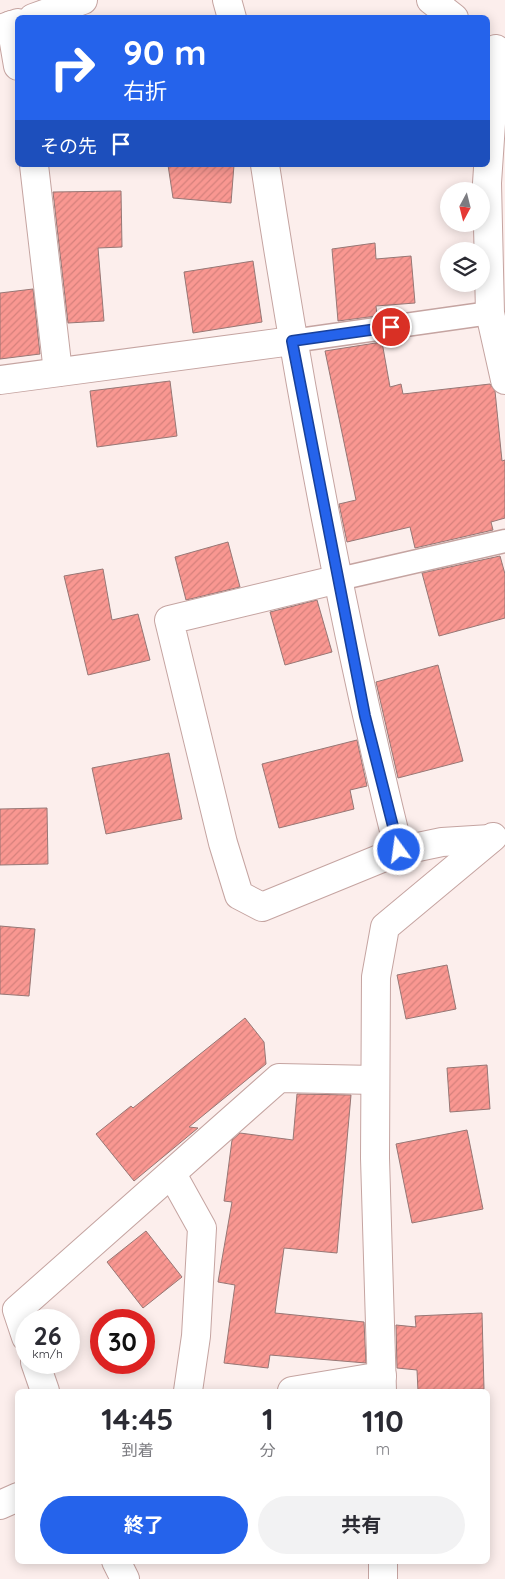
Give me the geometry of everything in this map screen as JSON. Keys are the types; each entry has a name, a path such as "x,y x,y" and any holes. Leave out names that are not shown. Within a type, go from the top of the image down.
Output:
{"street":[{"path":"40,15 83,0"},
{"path":"227,0 231,15"},
{"path":"431,0 450,15"},
{"path":"490,139 496,49"},
{"path":"34,167 58,372"},
{"path":"265,167 292,341 365,716 399,850"},
{"path":"488,167 490,313 505,380"},
{"path":"0,380 292,341"},
{"path":"339,579 169,620 223,843 239,896 262,907 399,850 497,834"},
{"path":"314,1389 382,1383 375,1158 375,1080 376,977 385,927 497,834"},
{"path":"18,1309 279,1078 375,1080"},
{"path":"172,1174 202,1228 196,1336 188,1389"},
{"path":"39,1374 44,1389"},
{"path":"0,1505 15,1498"},
{"path":"118,1564 125,1579"},
{"path":"383,1564 383,1579"}],"lane":[{"path":"292,341 490,313"},
{"path":"339,579 505,541"}],"building":[{"path":"168,167 234,167 231,203 173,198"},
{"path":"121,191 122,247 98,248 104,321 68,323 53,192"},
{"path":"375,243 376,259 411,256 415,303 376,306 377,316 338,321 332,249"},
{"path":"253,261 262,322 193,333 184,272"},
{"path":"33,289 40,354 0,359 0,293"},
{"path":"382,342 390,387 401,384 403,394 490,384 495,391 502,461 505,460 505,518 491,522 493,530 415,548 410,527 347,542 339,504 356,500 325,351"},
{"path":"170,381 177,436 97,447 90,391"},
{"path":"228,542 240,587 186,600 175,557"},
{"path":"500,556 505,574 505,618 439,636 422,573"},
{"path":"103,569 112,620 138,614 150,660 88,675 64,576"},
{"path":"317,600 332,652 285,665 270,612"},
{"path":"438,665 463,761 398,778 376,682"},
{"path":"357,740 367,786 350,790 354,809 279,828 262,764"},
{"path":"169,753 182,819 106,834 92,768"},
{"path":"47,808 48,864 0,865 0,809"},
{"path":"0,926 35,929 29,996 0,994"},
{"path":"447,965 456,1009 406,1019 397,975"},
{"path":"245,1018 264,1042 266,1064 189,1127 198,1128 134,1181 96,1134 131,1106 133,1108"},
{"path":"487,1065 490,1109 450,1112 447,1068"},
{"path":"297,1094 351,1095 337,1253 284,1248 275,1313 364,1322 366,1363 270,1355 268,1368 224,1363 235,1285 218,1282 232,1202 224,1201 232,1140 240,1133 293,1140"},
{"path":"467,1130 483,1209 412,1223 396,1144"},
{"path":"146,1231 182,1277 143,1308 107,1262"},
{"path":"482,1313 484,1389 418,1389 417,1370 397,1368 396,1325 416,1327 415,1316"}],"route":[{"path":"391,327 292,341 365,716 399,850"}]}
